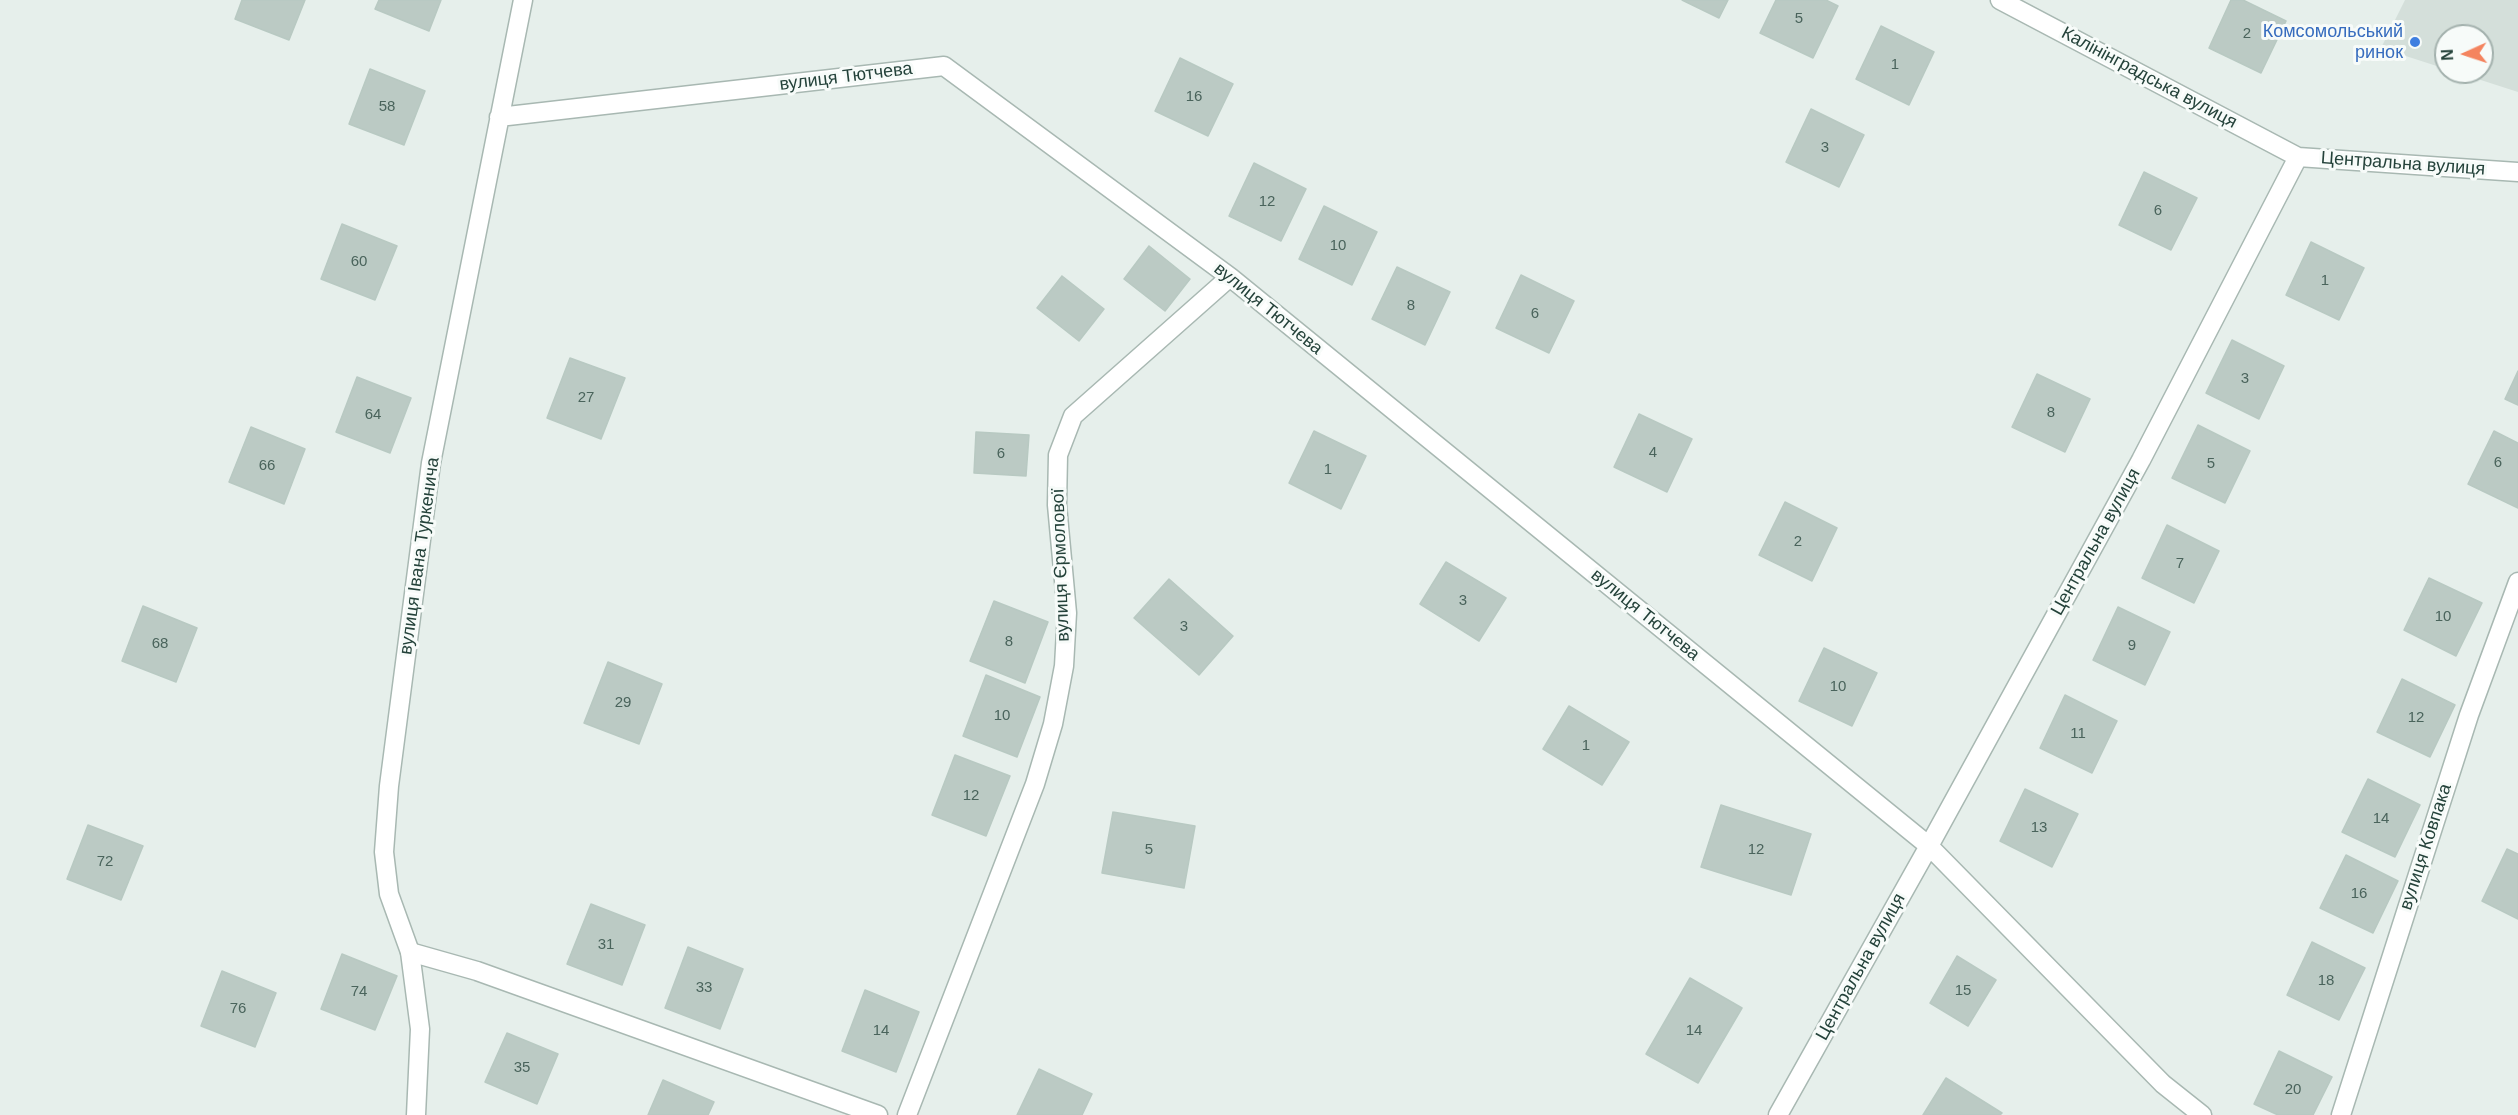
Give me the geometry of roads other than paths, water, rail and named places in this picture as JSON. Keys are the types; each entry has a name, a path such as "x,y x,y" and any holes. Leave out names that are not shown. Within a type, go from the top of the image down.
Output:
{"street":[{"name":"вулиця Івана Туркенича","path":"416,1115 420,1029 410,952 389,894 384,852 389,786 431,463 523,0"},
{"name":"Калінінградська вулиця","path":"2000,0 2298,157"},
{"name":"вулиця Тютчева","path":"500,117 944,66 1230,277 1929,846 2163,1084 2202,1115"},
{"name":"Центральна вулиця","path":"1778,1115 2141,460 2298,157 2518,172"},
{"name":"вулиця Єрмолової","path":"907,1115 1035,784 1053,724 1064,666 1066,613 1057,505 1058,455 1073,416 1230,277"},
{"name":"вулиця Ковпака","path":"2341,1115 2469,715 2518,582"},
{"path":"410,952 477,971 878,1115"}],"place":[{"name":"Комсомольський ринок","path":"2415,42"}]}
